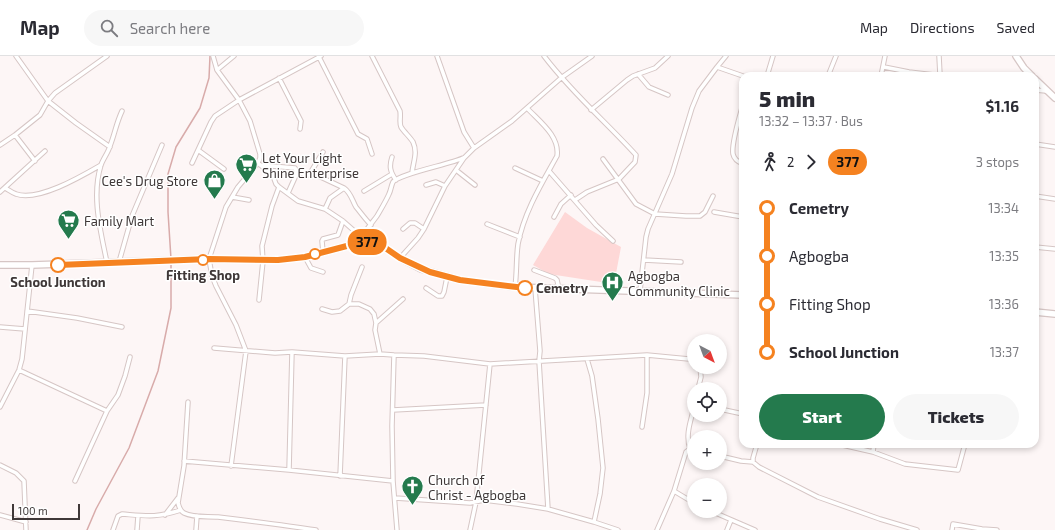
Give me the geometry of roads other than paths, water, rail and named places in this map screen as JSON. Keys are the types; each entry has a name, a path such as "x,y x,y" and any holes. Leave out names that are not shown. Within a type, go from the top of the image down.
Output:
{"street":[{"path":"16,56 48,101 110,147"},
{"path":"0,145 40,115 48,101 55,93 106,56"},
{"path":"213,56 218,70 239,100 250,121 260,154 259,164 238,187 226,207 209,259 212,276 216,286 236,325 246,351 232,466"},
{"path":"218,70 234,56"},
{"path":"192,163 215,116 239,100 320,56 358,134 367,139 372,154"},
{"path":"372,56 400,112 401,127 412,142 416,156 412,163 412,173"},
{"path":"437,56 464,132 474,148"},
{"path":"544,56 561,78 636,155 635,162 619,179 587,192 575,200"},
{"path":"400,258 424,229 445,186 464,158 474,148 512,121 561,78 592,56"},
{"path":"591,110 627,80 655,68 668,56"},
{"path":"640,290 648,229 672,174 694,102 699,91 726,56"},
{"path":"768,72 773,56"},
{"path":"830,72 836,56"},
{"path":"882,72 885,56"},
{"path":"939,56 941,72"},
{"path":"1016,56 1028,72"},
{"path":"717,66 739,74"},
{"path":"884,67 909,72"},
{"path":"638,74 649,87 668,95"},
{"path":"280,78 301,120 300,129"},
{"path":"1039,82 1055,98"},
{"path":"1039,90 1047,91"},
{"path":"515,287 520,237 527,214 557,156 558,150 553,136 527,108"},
{"path":"107,263 97,208 97,189 101,165 110,147 114,129 122,111"},
{"path":"739,120 732,147 734,158 739,162"},
{"path":"15,135 35,160"},
{"path":"119,262 132,216 162,145"},
{"path":"1039,145 1055,147"},
{"path":"198,150 224,169"},
{"path":"0,192 45,151"},
{"path":"259,164 295,168 297,171 307,176 312,173 323,152"},
{"path":"392,157 390,164 392,174 396,180"},
{"path":"362,239 390,194 396,180 412,173 436,168 464,158"},
{"path":"603,159 636,204 655,214 700,216 705,212 713,196"},
{"path":"259,164 273,176 279,187 298,201 325,209 343,221 362,239"},
{"path":"5,188 16,194 38,194 74,180 101,165"},
{"path":"515,168 543,181"},
{"path":"456,170 475,185"},
{"path":"288,193 297,171"},
{"path":"549,171 596,225 613,241"},
{"path":"312,173 344,188 348,192 356,207 371,225"},
{"path":"364,191 392,174"},
{"path":"426,185 436,182 445,186"},
{"path":"259,300 263,261 262,246 272,206 279,187"},
{"path":"325,209 330,198 344,188"},
{"path":"554,217 562,204 571,195"},
{"path":"232,197 249,200"},
{"path":"1039,197 1055,199"},
{"path":"714,212 739,216"},
{"path":"323,252 323,239 338,235 343,221"},
{"path":"403,229 410,223 415,223 424,229"},
{"path":"487,224 520,237"},
{"path":"0,265 163,262 209,259 263,261 278,260 305,257 362,239 378,243 400,258 421,269 467,281 515,287 640,290 739,295"},
{"path":"1039,247 1055,249"},
{"path":"305,257 310,268 323,272"},
{"path":"644,260 681,262"},
{"path":"0,407 19,370 24,346 24,329 32,265"},
{"path":"322,309 332,312 340,312 349,304 362,267"},
{"path":"534,270 555,278 559,289"},
{"path":"426,288 438,296 442,296 448,277"},
{"path":"535,288 540,351 539,361 548,509"},
{"path":"376,324 403,299"},
{"path":"349,304 359,304 370,309 374,314 376,324 375,330 380,354"},
{"path":"27,311 77,318 122,327"},
{"path":"1039,312 1055,314"},
{"path":"0,327 24,329"},
{"path":"214,348 275,353 292,352 345,356 380,354 424,356 490,364 647,355 687,359"},
{"path":"289,470 292,352"},
{"path":"394,355 392,426 393,481 397,530"},
{"path":"642,427 647,394 647,355"},
{"path":"340,476 345,356"},
{"path":"75,481 107,412 118,395 130,357"},
{"path":"587,359 592,376 603,468 600,494 594,522"},
{"path":"470,530 476,502 490,364"},
{"path":"19,370 107,412"},
{"path":"188,402 184,461 178,503 184,514 316,530"},
{"path":"393,410 486,405"},
{"path":"727,411 739,413"},
{"path":"753,462 756,448"},
{"path":"856,448 874,452 905,464 958,470 964,448"},
{"path":"657,530 674,491 687,452"},
{"path":"727,458 753,462 759,467 818,497 880,519 917,530"},
{"path":"184,461 393,481"},
{"path":"0,465 21,477 24,482 26,530"},
{"path":"674,491 687,498"},
{"path":"165,515 179,498"},
{"path":"395,498 470,503 484,500 548,509 618,530"},
{"path":"113,530 118,516 122,514 152,517 181,510"},
{"path":"0,515 26,522"},
{"path":"137,530 138,516"},
{"path":"196,530 197,516"},
{"path":"727,518 755,530"},
{"path":"727,530 731,520"},
{"path":"952,530 953,524 997,530"}],"waterway":[{"path":"171,259 168,212 168,174 176,147 200,108 209,78 210,56"},
{"path":"87,530 96,509 129,448 158,371 171,308 171,263"}],"place":[{"name":"Let Your Light Shine Enterprise","path":"246,184"},
{"name":"Cee's Drug Store","path":"214,200"},
{"name":"Family Mart","path":"69,240"},
{"name":"Fitting Shop","path":"203,260"},
{"name":"School Junction","path":"58,265"},
{"name":"Cemetry","path":"525,288"},
{"name":"Agbogba Community Clinic","path":"613,302"},
{"name":"Church of Christ - Agbogba","path":"412,506"}]}
